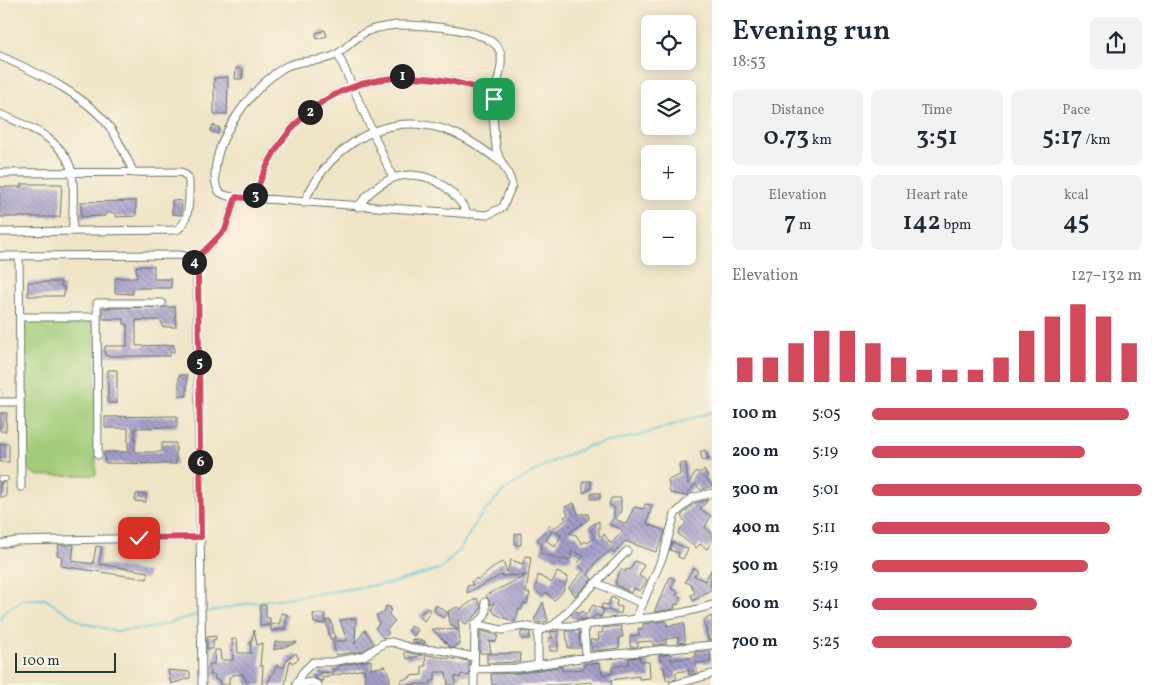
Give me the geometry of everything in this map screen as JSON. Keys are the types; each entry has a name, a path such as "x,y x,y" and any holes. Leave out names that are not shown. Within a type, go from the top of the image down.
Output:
{"street":[{"path":"425,26 465,32 491,41 499,48 502,59 495,94 496,147 500,162 512,185 506,204 492,214 468,214 254,199 226,196 218,192 215,185 215,170 221,144 239,114 258,91 282,69 301,61 327,58 338,54 364,32 383,27 425,26"},
{"path":"338,54 371,133 393,178"},
{"path":"0,56 39,74 88,106 112,131 134,173"},
{"path":"254,199 260,180 272,156 287,134 306,115 327,99 351,86 379,79 408,76 428,77 467,83 495,94"},
{"path":"0,114 38,132 56,146 72,173 72,231"},
{"path":"304,203 325,166 346,147 371,133 406,124 432,126 457,134 473,142 500,162"},
{"path":"0,172 181,172 188,177 189,198 186,216 181,227 177,230 0,232"},
{"path":"358,207 379,184 393,178 411,175 429,178 445,185 459,198 468,214"},
{"path":"194,261 225,230 236,197"},
{"path":"0,256 181,255 194,261 198,273 202,685"},
{"path":"19,256 21,487"},
{"path":"98,455 97,303 162,303"},
{"path":"20,317 97,317"},
{"path":"0,402 20,402"},
{"path":"636,619 663,556 675,514 692,498 712,493"},
{"path":"0,544 16,541 201,537"},
{"path":"554,625 627,551"},
{"path":"597,583 642,604"},
{"path":"474,624 483,619 486,614 485,602"},
{"path":"538,665 538,631 554,625 584,626 682,614 712,605"},
{"path":"474,624 502,630 523,626 543,629"},
{"path":"474,624 474,685"},
{"path":"584,626 586,657"},
{"path":"296,685 302,673 313,662 331,662 364,656 384,643 392,642 416,649 440,650 474,657"},
{"path":"473,669 519,668 586,657 712,645"},
{"path":"673,685 712,674"},
{"path":"296,685 311,682 318,685"}],"lane":[{"path":"0,479 6,479"}],"green space":[{"path":"24,319 95,319 96,475 38,476 31,472 24,459"}],"building":[{"path":"325,30 327,36 317,39 316,33"},
{"path":"236,68 243,69 242,79 235,79"},
{"path":"228,77 227,114 214,114 214,78"},
{"path":"500,103 509,103 509,110 500,110"},
{"path":"213,125 220,128 218,134 210,131"},
{"path":"21,184 62,184 60,217 0,217 0,187 21,187"},
{"path":"172,200 182,201 181,215 172,214"},
{"path":"136,201 136,216 116,217 116,213 105,213 105,216 81,217 81,202"},
{"path":"136,266 154,266 154,279 171,279 171,288 133,288 133,294 115,293 115,278 137,278"},
{"path":"28,282 61,282 61,286 64,286 64,296 28,296"},
{"path":"175,307 176,327 162,327 162,322 159,320 136,320 136,346 174,345 174,352 170,352 170,356 105,356 105,346 127,346 127,324 124,324 124,319 103,319 103,308"},
{"path":"108,370 117,370 117,403 108,403"},
{"path":"179,375 187,375 187,396 179,396"},
{"path":"0,413 7,413 6,431 0,431"},
{"path":"177,416 177,427 135,428 135,452 162,452 162,443 176,443 176,464 105,463 104,452 128,452 128,428 105,428 105,417"},
{"path":"0,444 9,444 9,462 0,462"},
{"path":"705,450 709,459 703,461 700,452"},
{"path":"686,463 688,484 696,471 699,473 704,470 708,477 706,478 712,486 701,490 695,484 686,496 670,493 668,480 680,475 679,464"},
{"path":"583,481 591,481 591,489 583,493"},
{"path":"0,483 6,483 6,497 0,497"},
{"path":"591,493 600,493 600,499 591,499"},
{"path":"136,494 146,494 146,502 135,501"},
{"path":"611,498 621,498 621,511 615,519 626,524 634,507 644,509 645,504 652,505 647,524 665,531 662,540 656,552 625,541 614,554 611,550 596,562 588,575 592,579 575,596 569,587 584,570 577,564 584,556 571,551 571,559 563,560 540,553 542,544 537,540 550,525 554,528 566,520 564,517 568,515 565,507 574,503 578,514 588,514 589,519 569,533 576,535 582,544 585,541 587,543 595,538 589,527 599,521 599,536 604,536 604,534 611,544 623,530 609,524 614,518 614,507 609,505","holes":["553,530 561,536 555,547 546,540"]},
{"path":"708,500 700,509 711,516 705,527 712,533 712,542 707,549 700,544 696,548 679,535 678,532 686,523 681,516 695,503"},
{"path":"521,533 521,545 515,545 515,534"},
{"path":"672,542 688,549 683,559 678,557 679,553 670,550"},
{"path":"59,545 74,545 72,561 93,564 96,546 102,547 99,564 148,572 147,579 61,566 62,556 57,555"},
{"path":"525,556 531,557 526,593 530,593 527,604 524,603 521,610 519,609 515,622 495,614 492,609 494,602 491,605 486,595 527,575 499,576 467,593 467,586 473,585 471,582 477,578 478,580 498,564 503,562 507,572 511,560 523,564"},
{"path":"635,561 644,565 639,576 647,580 640,591 633,588 631,593 616,585 616,579 621,569 625,572 626,569 630,570"},
{"path":"693,568 698,571 694,576 705,581 712,569 710,585 712,589 693,601 691,595 695,593 691,584 685,582"},
{"path":"557,572 568,577 563,591 557,598 554,600 546,592 543,596 535,590 538,575 552,583"},
{"path":"670,577 675,579 671,589 678,591 676,595 681,597 678,605 675,604 674,609 654,612"},
{"path":"611,597 617,600 616,606 622,607 621,614 601,608 602,604 609,605"},
{"path":"477,598 481,608 466,624 458,619 460,645 455,645 455,648 450,647 432,629 458,630 450,624 448,611 458,607 460,609"},
{"path":"543,602 548,621 538,623 534,620"},
{"path":"260,605 266,605 266,618 270,618 270,625 260,626"},
{"path":"436,605 448,613 443,618 434,611"},
{"path":"593,605 604,610 601,617 596,615 591,619 577,620 571,615 577,611 579,614 583,611 586,615"},
{"path":"386,606 391,608 389,615 395,621 386,630 389,633 383,638 375,628 379,624 376,615 384,613"},
{"path":"428,608 431,611 424,621 419,615"},
{"path":"281,613 287,614 285,629 271,631 271,625 280,623"},
{"path":"313,614 325,614 325,624 314,623"},
{"path":"712,616 712,640 708,640 704,620"},
{"path":"356,618 355,644 365,630 374,643 362,651 336,655 333,641 347,641 340,620"},
{"path":"326,620 331,620 335,638 330,639"},
{"path":"666,621 667,626 684,623 685,642 678,643 678,637 666,639 666,644 653,645 652,641 638,642 638,647 630,647 630,636 639,635 638,629 643,629 643,624"},
{"path":"412,626 418,630 414,636 408,631"},
{"path":"621,626 623,637 619,637 619,648 592,651 590,640 599,640 598,633 602,633 603,628"},
{"path":"254,630 257,645 262,643 260,666 263,666 262,685 248,685 243,674 229,677 229,685 220,685 219,680 215,680 215,675 210,675 209,664 214,664 215,650 220,650 221,660 233,660 232,639 237,639 238,653 251,653 250,641 252,640"},
{"path":"480,631 498,635 496,642 489,641 491,653 480,653"},
{"path":"558,631 558,651 550,651 549,638 553,638 550,632"},
{"path":"566,631 579,631 580,648 568,648"},
{"path":"521,632 530,632 530,639 521,639"},
{"path":"216,636 216,639 213,640 213,649 207,649 207,637"},
{"path":"412,639 425,641 424,644 412,643"},
{"path":"275,642 297,642 297,643 274,650"},
{"path":"710,651 711,662 696,663 697,673 689,675 689,670 676,672 676,679 666,680 664,667 661,667 660,655 671,654 671,660 695,657 695,652"},
{"path":"296,653 299,659 292,663 290,660 285,685 267,685 277,665 284,668 288,658"},
{"path":"404,653 423,655 407,659"},
{"path":"520,653 521,662 487,663 487,654"},
{"path":"425,655 469,661 469,676 461,674 460,678 455,676 455,685 448,685 446,672 435,672 435,681 431,681 431,684 401,685 401,680 410,678 410,676 422,675 422,666 426,666"},
{"path":"640,657 640,661 649,662 650,678 639,679 639,676 611,680 612,685 592,685 592,682 556,685 492,685 491,674 520,673 559,667 562,667 562,671 584,669 584,664 594,663 600,664 602,674 608,674 613,673 612,667 629,664 629,658"},
{"path":"371,660 371,669 385,666 390,677 389,685 380,685 380,683 365,684 364,669 322,678 323,682 313,677 320,676 320,672 333,673 333,669 338,669 338,666"},
{"path":"168,670 190,672 190,678 171,684"}],"waterway":[{"path":"204,613 250,603 392,583 442,568 460,549 478,519 503,491 545,465 588,446 638,436 712,412"},
{"path":"0,619 4,612 23,600 45,599 83,623 115,631 151,628 199,614"}],"route":[{"path":"139,538 201,537 198,273 194,261 225,230 236,197 254,199 260,180 272,156 287,134 306,115 327,99 351,86 379,79 408,76 438,77 467,83 495,94 494,99"}]}
